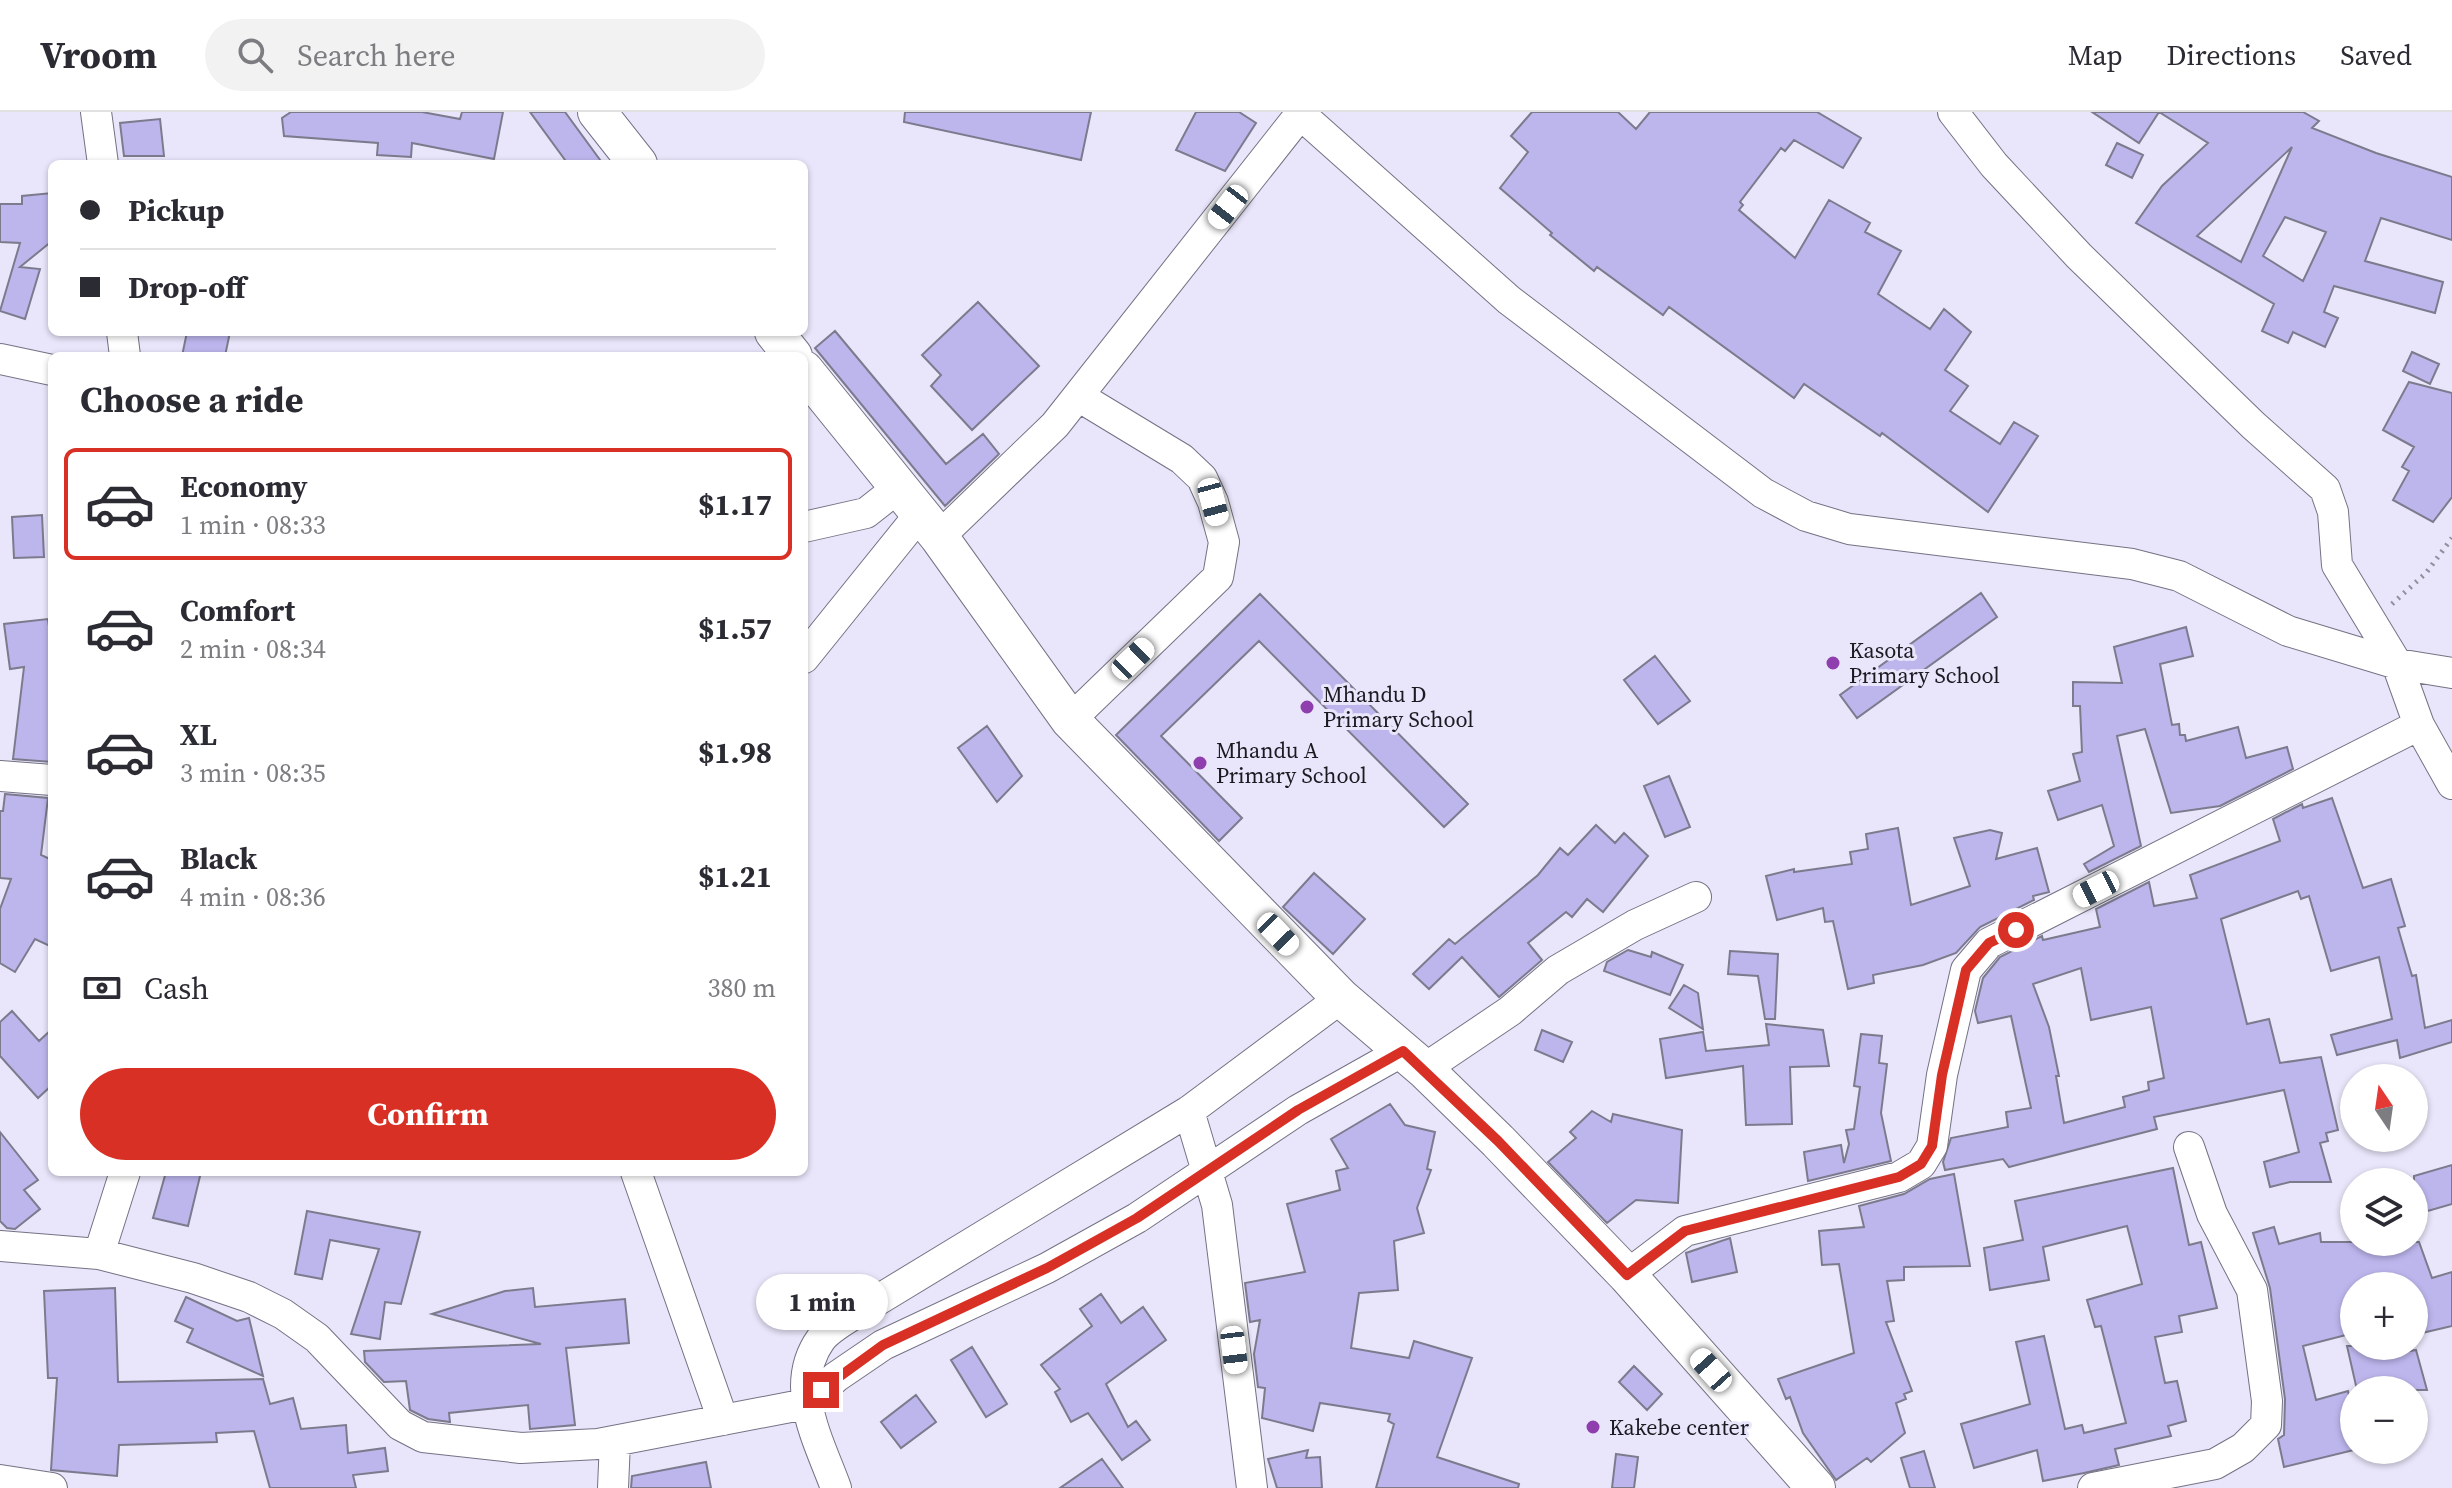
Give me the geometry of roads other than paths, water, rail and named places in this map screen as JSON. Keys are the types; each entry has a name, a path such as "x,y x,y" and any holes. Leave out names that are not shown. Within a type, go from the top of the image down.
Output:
{"street":[{"path":"96,112 102,160"},
{"path":"597,112 635,160"},
{"path":"1953,112 1994,165 2079,256 2253,425 2325,489 2333,512 2337,565 2397,664 2419,725 2452,784"},
{"path":"808,653 919,513 1055,425 1300,113 1509,300 1763,493 1806,516 1849,529 2046,551 2179,576 2288,631 2397,664 2452,673"},
{"path":"777,336 790,352"},
{"path":"0,359 48,369"},
{"path":"808,375 919,513 1070,720 1341,998 1414,1060 1627,1275 1816,1488"},
{"path":"1070,720 1218,577 1224,542 1213,502 1202,478 1182,459 1078,396"},
{"path":"808,526 866,513 919,513"},
{"path":"1627,1275 1685,1231 1899,1177 1921,1164 1932,1146 1942,1075 1966,970 1989,943 2419,725"},
{"path":"0,776 48,780"},
{"path":"0,1263 0,1246 99,1254 193,1278 249,1297 283,1314 328,1348 400,1425 423,1437 521,1448 615,1441 806,1404 836,1377 883,1345 1047,1268 1137,1218 1298,1110 1414,1060 1510,1011 1558,970 1635,925 1696,897"},
{"path":"836,1488 806,1404 804,1375 822,1338 873,1303 1189,1111 1341,998"},
{"path":"1189,1111 1217,1205 1252,1488"},
{"path":"2093,1488 2215,1464 2243,1448 2266,1425 2267,1401 2252,1290 2212,1214 2189,1147"},
{"path":"99,1254 124,1176"},
{"path":"637,1176 723,1420"},
{"path":"613,1488 615,1441"},
{"path":"0,1480 52,1488"}],"place":[{"name":"Kasota Primary School","path":"1833,663"},
{"name":"Mhandu D Primary School","path":"1307,707"},
{"name":"Mhandu A Primary School","path":"1200,763"},
{"name":"Kakebe center","path":"1593,1427"}]}
